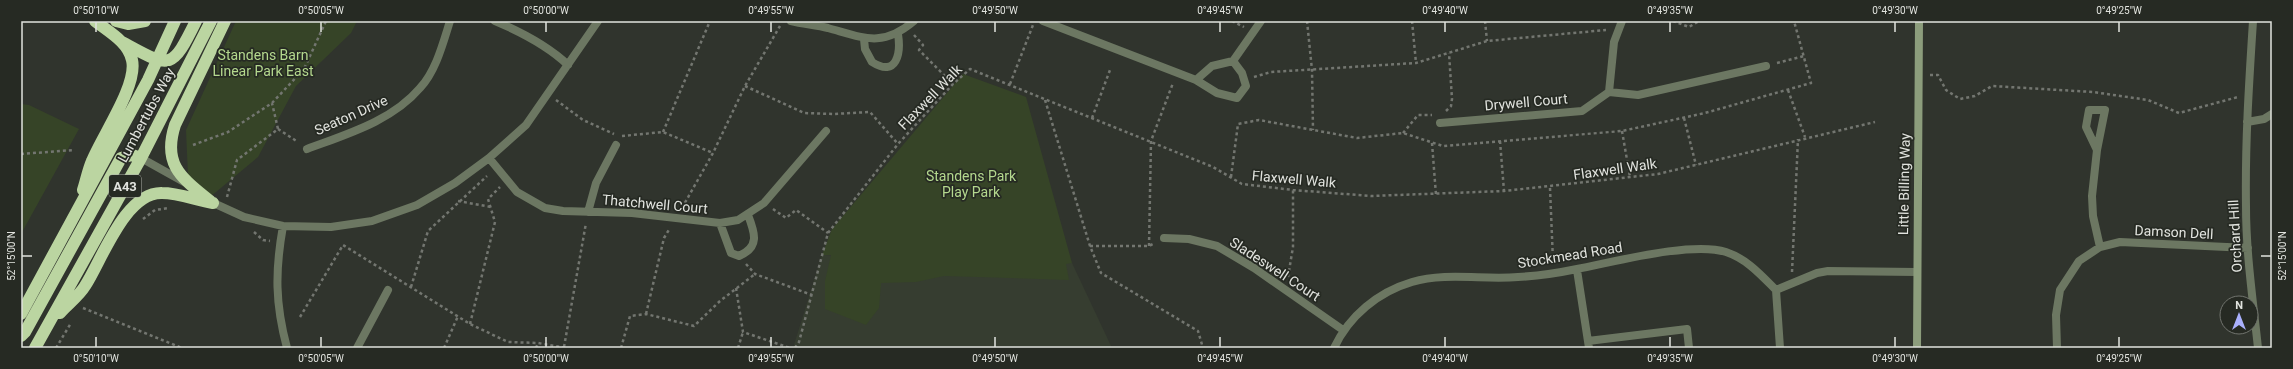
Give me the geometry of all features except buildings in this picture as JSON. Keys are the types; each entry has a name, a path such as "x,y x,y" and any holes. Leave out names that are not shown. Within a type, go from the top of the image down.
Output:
{"highway":[{"path":"95,21 120,40 157,61 169,60 179,54 196,21"},
{"path":"116,21 128,24 145,21"},
{"name":"Lumbertubs Way","path":"21,314 74,218 157,61 175,21"},
{"name":"Lumbertubs Way","path":"35,348 141,158 211,21"},
{"path":"218,206 182,178 172,164 170,137 225,21"},
{"path":"74,218 92,161 127,91 134,69 128,50 120,40"},
{"path":"21,336 25,332 121,158 132,155 141,158"},
{"path":"49,324 84,288 133,205 146,196 161,193 218,206"}],"street":[{"name":"Seaton Drive","path":"308,149 349,134 396,111 421,88 436,61 450,21"},
{"path":"495,21 524,35 559,57 568,65"},
{"path":"141,158 180,179 218,206 244,217 283,226 331,227 372,221 417,205 455,183 489,158 526,124 598,21"},
{"path":"791,21 826,28 864,39 882,38 898,34 914,21"},
{"path":"1043,21 1196,80 1217,93 1238,98 1246,86 1242,73 1233,61"},
{"path":"1196,80 1212,66 1233,61 1261,21"},
{"name":"Little Billing Way","path":"1917,348 1918,21"},
{"name":"Orchard Hill","path":"2253,21 2248,94 2246,206 2248,248 2258,348"},
{"path":"1620,25 1614,42 1609,92 1638,95 1766,66"},
{"path":"864,39 865,49 872,62 883,66 889,66 898,58 900,53 898,34"},
{"name":"Drywell Court","path":"1440,123 1582,110 1609,92"},
{"path":"2247,122 2264,119 2272,114"},
{"name":"Thatchwell Court","path":"489,158 506,181 517,192 545,208 563,211 678,217 720,223 738,220 748,216 764,203 826,131"},
{"name":"Thatchwell Court","path":"588,212 596,183 616,144"},
{"path":"2097,150 2092,196 2093,216 2100,247"},
{"path":"739,256 749,252 754,242 754,230 748,216"},
{"name":"Thatchwell Court","path":"720,223 731,254 739,256"},
{"path":"283,226 280,242 277,295 287,348"},
{"name":"Sladeswell Court","path":"1164,238 1189,239 1217,246 1254,268 1342,330"},
{"name":"Damson Dell","path":"2057,348 2056,315 2060,290 2079,261 2100,247 2120,242 2248,248"},
{"name":"Stockmead Road","path":"1334,348 1342,330 1375,299 1413,281 1434,278 1516,278 1577,270 1659,254 1705,249 1726,252 1745,261 1776,290"},
{"path":"1577,270 1589,345 1687,329 1689,348"},
{"path":"1780,348 1776,290 1817,273 1828,271 1917,272"},
{"path":"357,348 388,290"}],"path":[{"path":"193,145 228,132 272,103 304,69 326,21"},
{"path":"663,132 710,21"},
{"path":"646,314 664,238 678,217 713,153 745,86 783,21"},
{"path":"1010,84 1035,21"},
{"path":"1307,21 1312,70 1313,130"},
{"path":"1412,21 1416,63"},
{"path":"1485,21 1487,41"},
{"path":"1673,21 1689,27 1699,21"},
{"path":"1244,79 1271,72 1416,63 1487,41 1620,25"},
{"path":"908,27 923,45 919,50 953,84"},
{"path":"1403,133 1418,115 1446,112 1451,106 1452,99 1449,53"},
{"path":"1766,66 1804,56"},
{"name":"Flaxwell Walk","path":"795,348 800,342 828,233 898,144 953,84 970,69 1213,167 1242,184 1293,190 1371,196 1504,192 1550,188 1658,174 1805,137 1875,122"},
{"path":"1092,118 1110,70"},
{"path":"1149,246 1151,141 1177,73"},
{"path":"1918,75 1938,76 1946,90 1960,99 1975,96 1992,86 2093,92 2148,100 2179,113 2248,94"},
{"path":"745,86 804,113 833,114 870,112 898,144"},
{"path":"1788,90 1805,137"},
{"path":"548,94 583,120 619,136 663,132 713,153"},
{"path":"1045,100 1090,246 1101,273 1198,331 1203,348"},
{"path":"272,103 278,129 308,149"},
{"path":"1684,118 1696,165"},
{"path":"1231,177 1238,124"},
{"path":"218,206 237,160 278,129"},
{"path":"1622,131 1630,178"},
{"path":"1791,285 1798,139"},
{"path":"1500,141 1504,192"},
{"path":"1432,143 1436,195"},
{"path":"21,154 74,150"},
{"path":"411,287 428,230 458,201 497,168"},
{"path":"470,324 495,222 488,199 506,181"},
{"path":"1550,188 1553,273"},
{"path":"1286,290 1293,247 1293,190"},
{"path":"458,201 491,207"},
{"path":"764,203 786,218 796,210 828,233"},
{"path":"138,222 155,210 175,208"},
{"path":"300,317 343,245 470,324 508,342 538,343 565,348 588,212"},
{"path":"247,230 254,232 263,240 280,242"},
{"path":"1090,246 1149,246 1164,238"},
{"path":"739,256 755,274 812,295"},
{"path":"621,348 630,316 646,314 694,326 736,288 755,274"},
{"path":"736,288 742,332 738,348"},
{"path":"85,301 81,308 182,348"},
{"path":"444,348 458,316"},
{"path":"56,348 72,321"},
{"path":"742,332 790,348"},
{"path":"536,348 538,343"}],"shaded area":[{"path":"822,255 1072,263 1112,348 793,348"}],"green space":[{"name":"Standens Barn Linear Park East","path":"236,21 357,21 351,33 296,86 258,157 210,197 188,175 186,130"},
{"name":"Standens Park Play Park","path":"963,74 1026,97 1072,263 1066,264 1069,280 944,276 916,282 881,283 879,308 866,325 825,309 825,281 831,255 822,255 832,229"},
{"path":"21,104 29,105 79,129 21,234"}]}
